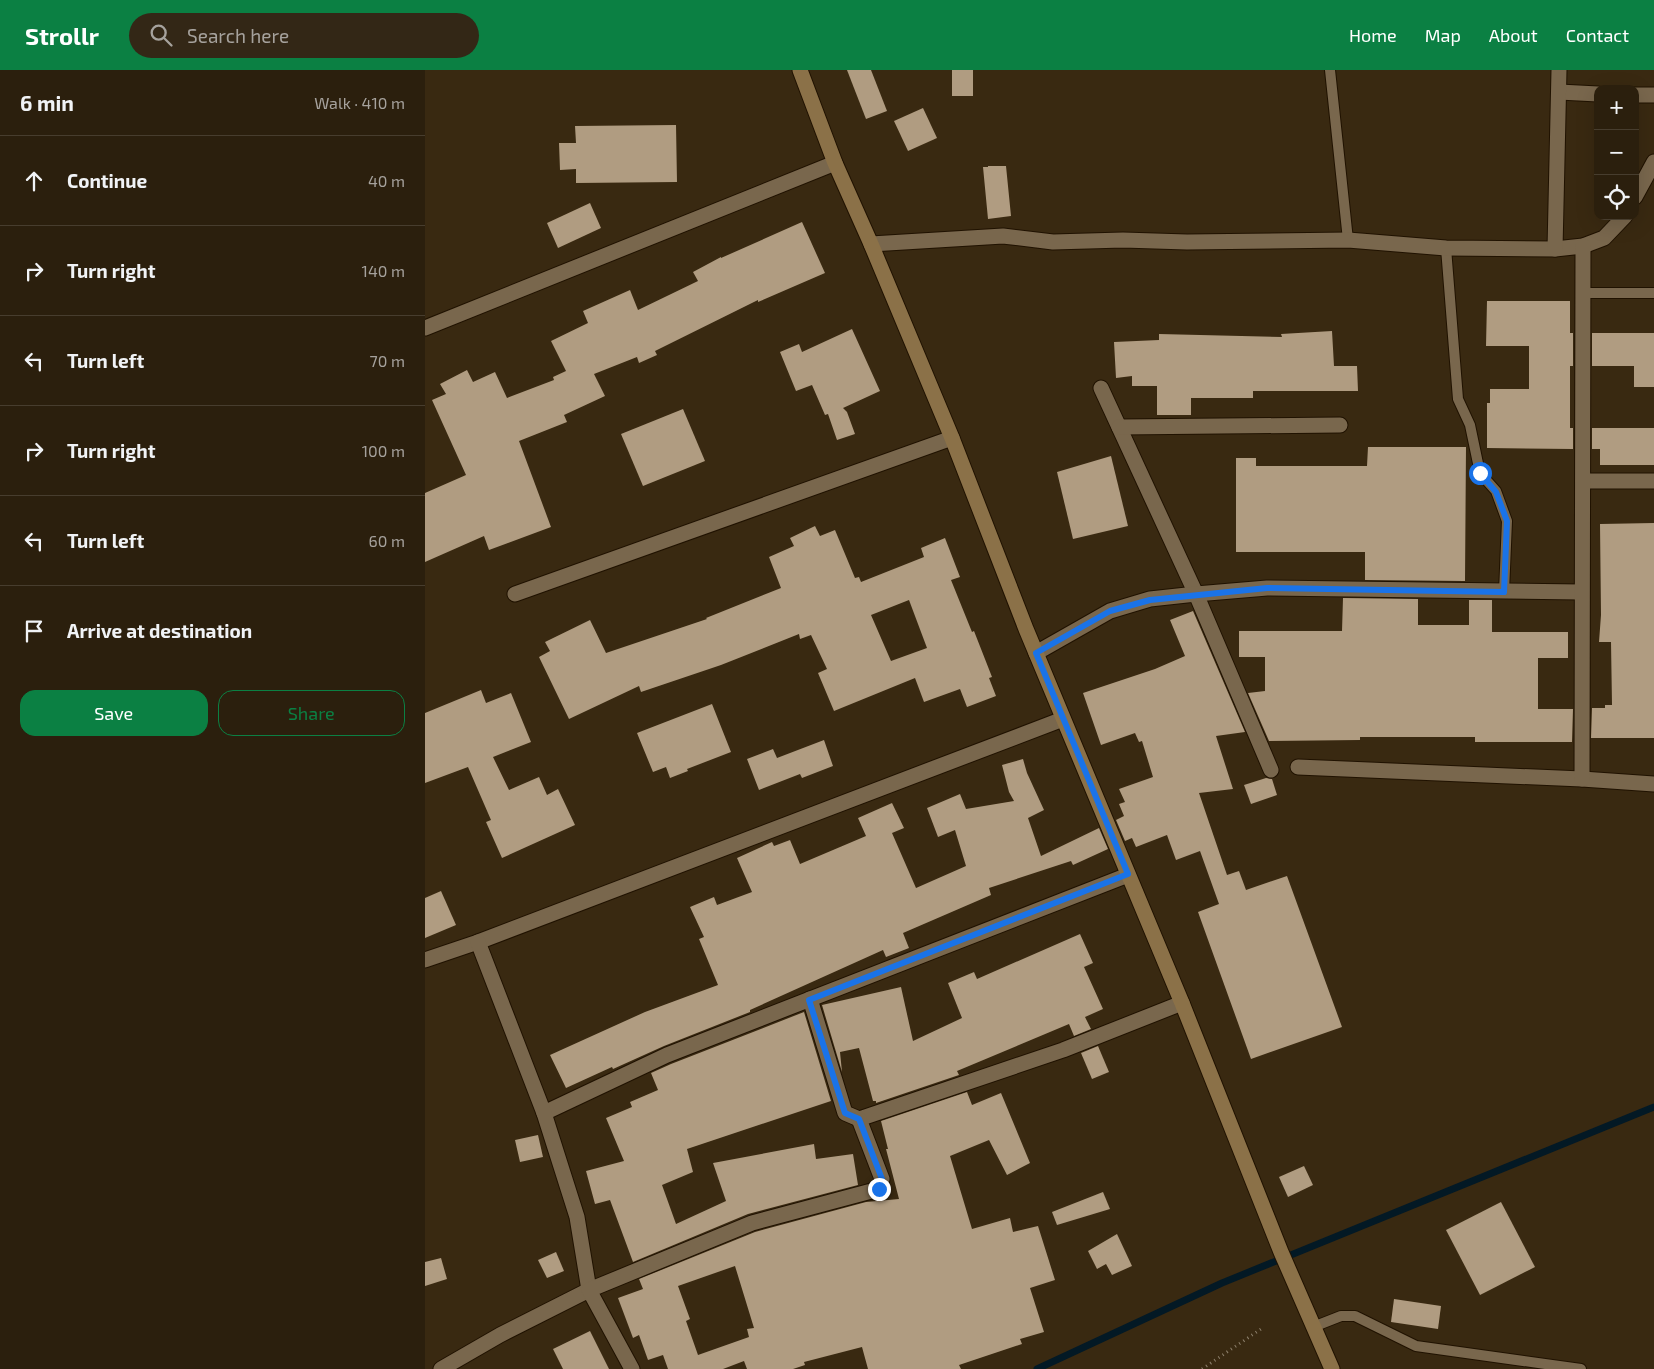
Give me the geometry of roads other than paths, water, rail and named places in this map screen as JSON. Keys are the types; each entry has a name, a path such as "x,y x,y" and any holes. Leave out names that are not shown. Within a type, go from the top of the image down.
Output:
{"street":[{"path":"800,70 835,163 952,438 1036,653 1182,1003 1281,1252 1332,1369"},
{"path":"1555,249 1559,70"},
{"path":"1559,92 1594,94"},
{"path":"1639,95 1654,95"},
{"path":"1639,190 1654,162"},
{"path":"425,328 835,163"},
{"path":"871,244 1003,236 1053,242 1123,240 1187,242 1349,240 1446,248 1555,249 1583,246 1604,238 1621,220"},
{"path":"1582,779 1583,246"},
{"path":"1101,388 1196,594 1271,770"},
{"path":"1119,427 1340,425"},
{"path":"515,594 952,438"},
{"path":"1583,481 1654,481"},
{"path":"1036,653 1110,611 1150,600 1196,594 1267,588 1581,592"},
{"path":"425,960 478,942 1063,719"},
{"path":"1297,767 1582,779 1654,784"},
{"path":"544,1113 667,1055 1128,874"},
{"path":"478,942 544,1113 577,1217 589,1290 632,1369"},
{"path":"809,1000 845,1113 859,1119 1063,1050 1182,1003"},
{"path":"441,1369 500,1335 589,1290 751,1223 879,1189 882,1179 859,1119"}],"lane":[{"path":"1330,70 1349,240"},
{"path":"1446,248 1458,399 1471,425 1480,473 1496,492 1507,521 1504,592"},
{"path":"1583,293 1654,293"},
{"path":"1313,1327 1341,1316 1355,1316 1416,1346 1581,1369"}],"waterway":[{"path":"1037,1369 1222,1283 1654,1107"}]}
